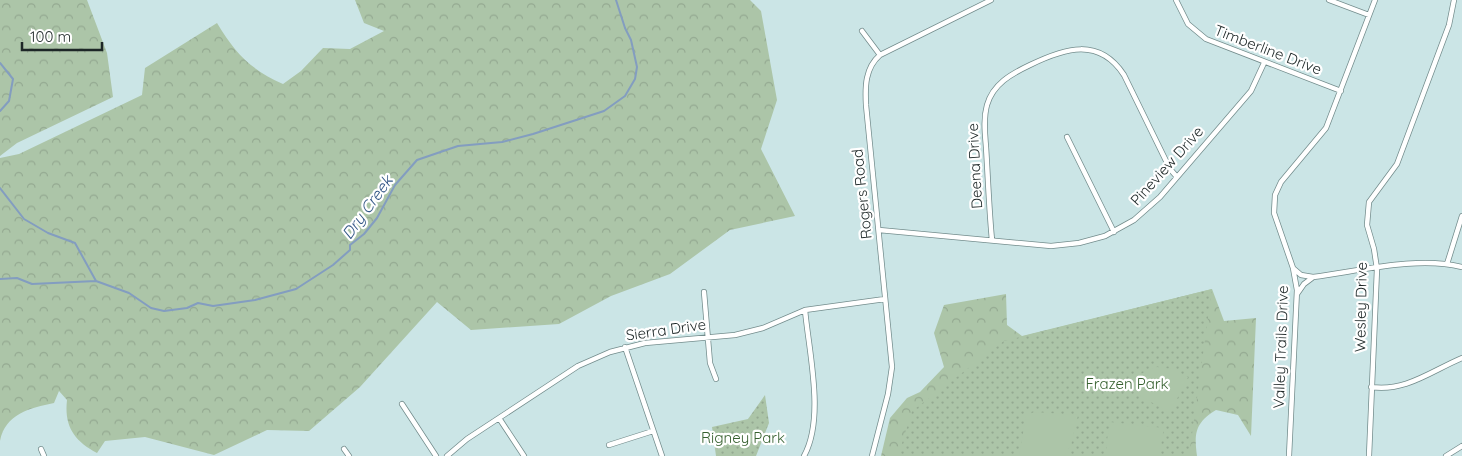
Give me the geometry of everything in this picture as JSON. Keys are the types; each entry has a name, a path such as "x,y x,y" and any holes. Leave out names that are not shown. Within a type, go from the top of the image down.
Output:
{"street":[{"path":"862,31 880,55 991,0"},
{"name":"Timberline Drive","path":"1176,0 1188,24 1200,36 1341,91"},
{"path":"1329,0 1369,14"},
{"name":"Valley Trails Drive","path":"1290,456 1297,294 1293,268 1274,213 1275,195 1281,182 1326,128 1375,0"},
{"name":"Wesley Drive","path":"1369,456 1377,269 1374,249 1367,225 1369,202 1397,164 1449,25 1454,0"},
{"name":"Deena Drive","path":"992,240 984,123 987,104 996,88 1008,76 1065,49 1087,49 1098,53 1116,64 1124,76 1170,169 1177,177"},
{"name":"Rogers Road","path":"872,456 888,394 891,373 865,92 870,68 880,55"},
{"name":"Pineview Drive","path":"879,230 1063,246 1089,242 1114,232 1148,209 1177,177 1251,91 1264,62"},
{"path":"1067,137 1114,232"},
{"path":"1447,264 1462,216"},
{"path":"1293,268 1301,275 1314,277 1425,262 1462,267"},
{"path":"1297,294 1304,284 1314,277"},
{"path":"704,292 710,363 716,379"},
{"name":"Sierra Drive","path":"447,456 456,447 578,366 625,347 753,331 805,310 885,299"},
{"path":"804,456 813,436 815,413 805,310"},
{"path":"625,347 662,456"},
{"path":"1371,387 1390,389 1404,386 1462,358"},
{"path":"402,404 436,456"},
{"path":"499,418 524,456"},
{"path":"609,445 653,431"},
{"path":"1446,456 1462,446"},
{"path":"42,449 44,456"},
{"path":"344,449 349,456"}],"green space":[{"path":"0,0 87,0 107,53 113,97 17,143 0,156"},
{"path":"355,0 750,0 761,11 777,100 761,149 795,216 730,230 670,274 611,296 559,324 471,330 437,302 360,387 309,431 267,430 214,455 145,437 105,441 97,453 82,443 72,432 67,418 67,400 59,391 54,403 36,407 13,418 7,424 0,441 0,158 19,154 142,95 145,68 217,23 230,43 245,60 262,73 283,84 301,71 323,48 350,49 384,31 364,23"},
{"name":"Frazen Park","path":"1212,289 1224,321 1256,318 1251,436 1238,415 1216,410 1200,424 1196,435 1197,456 881,456 890,418 907,398 920,392 944,367 934,333 944,305 1006,294 1007,325 1022,336"},
{"name":"Frazen Park","path":"1212,289 1189,456 898,456 912,411 1004,341"},
{"path":"1157,367 1172,369 1188,377 1170,413 1132,391 1141,375 1147,370"},
{"name":"Rigney Park","path":"765,395 769,423 756,456 716,456 712,427 748,419"},
{"path":"1034,412 1078,415 1071,445 1064,456 1019,456 1026,416"},
{"path":"1110,422 1164,428 1159,456 1109,456 1106,446"}],"waterway":[{"name":"Dry Creek","path":"0,279 17,278 32,284 96,281 129,293 151,308 164,311 187,308 198,303 213,306 255,300 296,289 333,265 350,250 350,245 364,234 377,218 395,185 417,160 458,146 502,142 533,134 604,111 625,96 635,79 637,67 631,40 616,0"},
{"path":"0,63 13,79 9,101 0,111"},
{"path":"0,188 24,219 48,233 75,243 96,281"}]}
